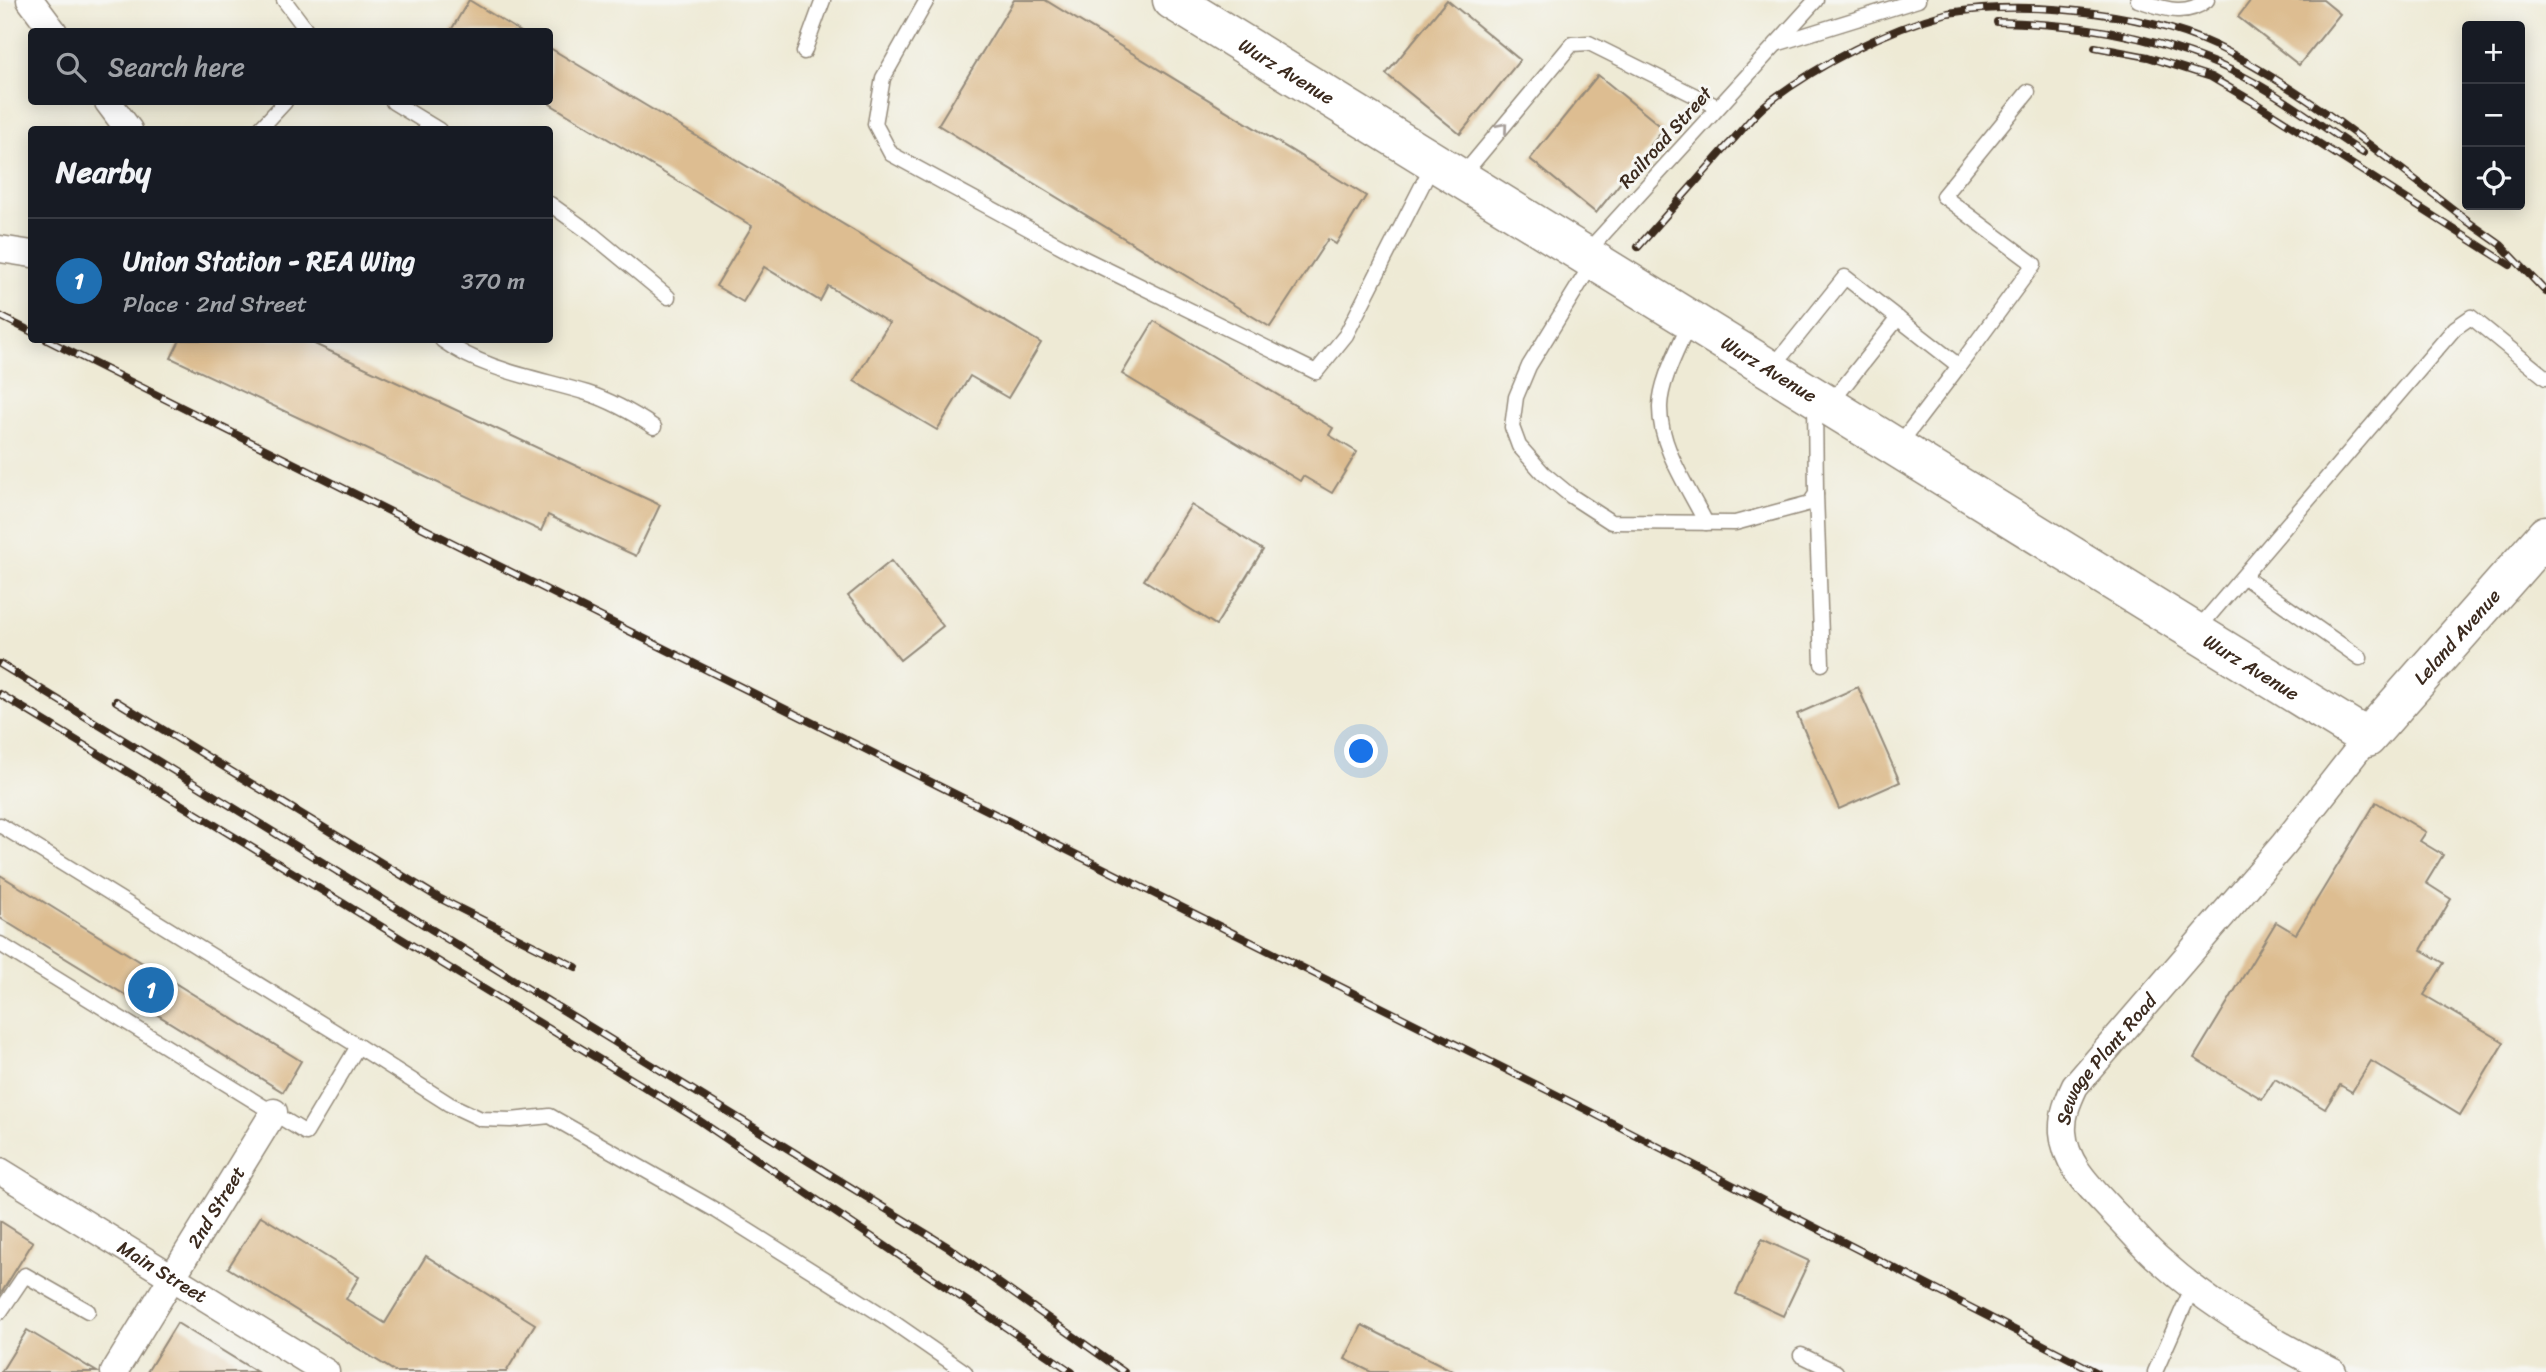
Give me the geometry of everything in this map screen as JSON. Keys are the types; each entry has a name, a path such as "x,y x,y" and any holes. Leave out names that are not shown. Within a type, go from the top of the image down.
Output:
{"street":[{"path":"30,0 51,28"},
{"name":"Wurz Avenue","path":"1172,0 1446,172 1823,399 2367,738"},
{"path":"110,105 127,126"},
{"path":"0,249 28,253"},
{"name":"Leland Avenue","path":"2367,738 2546,535"},
{"name":"Sewage Plant Road","path":"2333,1372 2242,1322 2162,1262 2085,1182 2074,1166 2063,1134 2064,1111 2075,1086 2284,844 2367,738"},
{"name":"2nd Street","path":"114,1372 274,1112"},
{"name":"Main Street","path":"0,1171 326,1372"}],"lane":[{"path":"284,0 305,28"},
{"path":"804,52 823,0"},
{"path":"927,0 883,78 875,124 891,153 1081,257 1316,372 1346,335 1446,172 1572,44 1589,43 1718,107"},
{"name":"Railroad Street","path":"1816,0 1718,107 1589,258 1529,366 1517,397 1512,427 1519,446 1543,473 1571,496 1611,522 1735,523 1810,503 1816,494"},
{"name":"Railroad Street","path":"1775,45 1917,0"},
{"path":"2138,0 2177,12 2189,10 2207,0"},
{"path":"1898,446 2034,264 1943,196 2028,92"},
{"path":"263,126 282,105"},
{"path":"398,105 432,126"},
{"path":"553,206 593,235 668,297"},
{"path":"1772,368 1845,277 1959,366"},
{"path":"2196,631 2400,388 2455,328 2471,317 2546,378"},
{"path":"1690,318 1660,405 1666,444 1706,523"},
{"path":"1822,664 1816,494 1823,399 1898,318"},
{"path":"446,343 456,350 505,371 589,394 625,409 654,427"},
{"path":"2244,577 2360,658"},
{"path":"0,825 449,1104 481,1119 511,1120 550,1116 717,1211 887,1318 965,1372"},
{"path":"0,944 306,1133 358,1046"},
{"path":"0,1312 25,1275 88,1311"},
{"path":"2155,1372 2193,1286"},
{"path":"1801,1355 1836,1372"}],"building":[{"path":"469,0 514,28 452,28"},
{"path":"1014,0 1045,0 1366,196 1336,244 1328,239 1270,327 938,125"},
{"path":"1447,0 1520,60 1460,134 1386,74"},
{"path":"2251,0 2323,0 2340,14 2299,65 2238,17"},
{"path":"553,50 1041,343 1008,398 970,376 937,430 854,381 889,323 828,286 820,301 764,267 743,302 716,286 752,226 552,105"},
{"path":"1598,75 1664,129 1596,213 1530,159"},
{"path":"1154,321 1333,428 1329,435 1357,452 1332,493 1303,476 1300,481 1122,374"},
{"path":"178,343 312,343 660,505 636,556 548,515 541,531 171,358"},
{"path":"1191,505 1263,550 1216,625 1144,580"},
{"path":"891,561 943,626 900,660 848,596"},
{"path":"1858,687 1900,782 1839,809 1797,714"},
{"path":"2376,802 2426,832 2420,841 2443,855 2426,883 2451,899 2421,950 2444,963 2424,995 2504,1042 2460,1115 2371,1061 2352,1092 2340,1085 2325,1109 2275,1079 2262,1099 2194,1058 2276,922 2296,934"},
{"path":"0,875 301,1061 283,1092 0,918"},
{"path":"261,1216 359,1277 346,1299 385,1323 426,1256 535,1324 506,1372 396,1372 228,1268"},
{"path":"0,1221 33,1242 0,1295"},
{"path":"1762,1239 1809,1261 1783,1316 1736,1294"},
{"path":"177,1323 257,1372 147,1372"},
{"path":"1362,1325 1455,1372 1371,1372 1345,1359"},
{"path":"27,1330 97,1372 1,1372"}],"railway":[{"path":"1638,247 1758,111 1789,88 1832,61 1877,38 1948,13 1981,9 2054,9 2092,13 2130,19 2200,39 2261,71 2322,110 2467,220"},
{"path":"1997,22 2109,32 2190,53 2255,83 2363,153"},
{"path":"2095,47 2148,57 2211,77 2510,265"},
{"path":"2460,216 2501,245 2546,292"},
{"path":"0,316 28,330"},
{"path":"53,343 1587,1110 2096,1372"},
{"path":"0,664 948,1247 1124,1372"},
{"path":"0,694 697,1119 1072,1372"},
{"path":"116,701 439,898 576,967"}],"place":[{"name":"Union Station - REA Wing","path":"151,990"}]}
